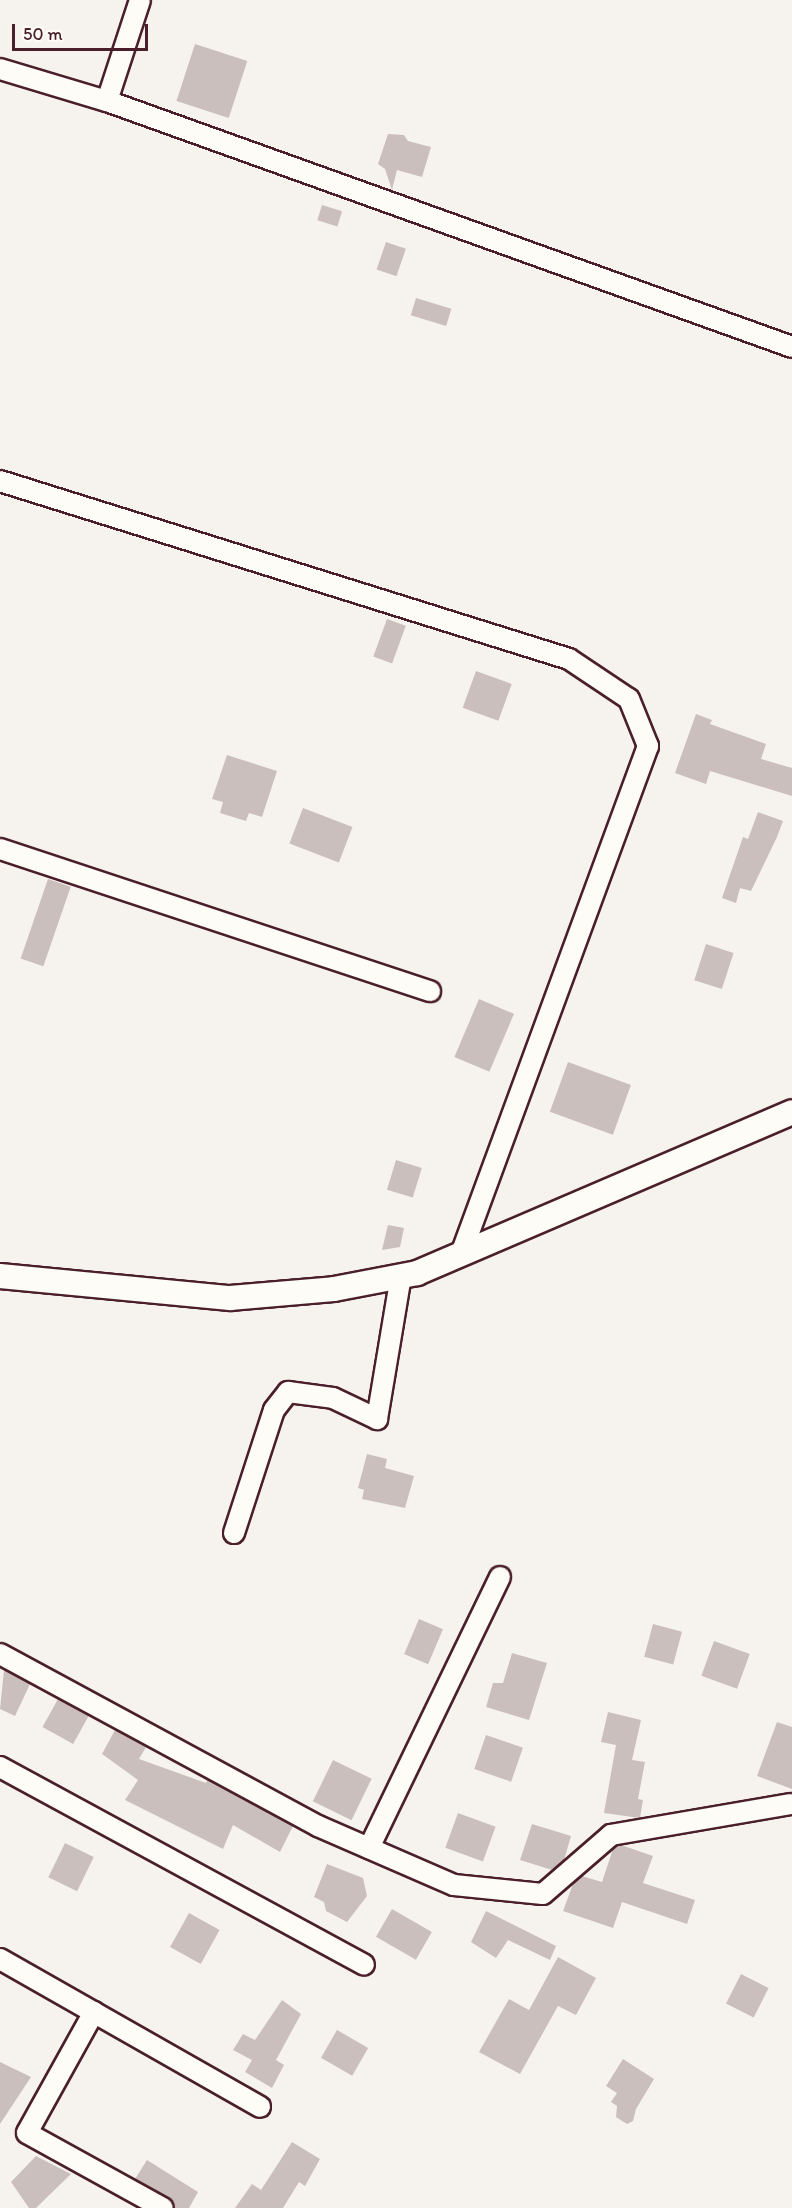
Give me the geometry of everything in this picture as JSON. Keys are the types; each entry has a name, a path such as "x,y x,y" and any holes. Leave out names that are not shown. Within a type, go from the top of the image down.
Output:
{"street":[{"path":"107,101 140,0"},
{"path":"0,69 107,101 792,346"},
{"path":"0,481 569,659 629,699 648,746 461,1254"},
{"path":"0,849 430,991"},
{"path":"0,1276 230,1298 333,1289 401,1276 461,1254 792,1112"},
{"path":"234,1533 274,1410 288,1392 333,1398 377,1419 401,1276"},
{"path":"369,1848 500,1577"},
{"path":"0,1654 318,1826 454,1885 543,1894 611,1835 789,1804"},
{"path":"0,1767 364,1965"},
{"path":"0,1959 260,2107"},
{"path":"94,2012 27,2133 163,2208"}],"building":[{"path":"195,44 247,61 229,118 176,101"},
{"path":"388,134 404,135 408,141 431,147 422,177 397,170 392,190 385,169 378,164"},
{"path":"322,205 342,211 337,226 317,220"},
{"path":"386,242 406,249 396,276 377,269"},
{"path":"416,298 451,309 446,326 411,315"},
{"path":"387,619 406,626 392,663 373,657"},
{"path":"476,671 512,684 498,721 463,708"},
{"path":"696,714 712,720 710,724 766,744 761,759 792,768 792,796 710,771 706,784 675,773"},
{"path":"227,755 277,771 262,817 249,813 246,821 220,813 223,802 212,799"},
{"path":"303,808 352,827 339,862 289,843"},
{"path":"758,812 783,821 751,891 740,888 736,903 722,898 743,837 748,839"},
{"path":"48,879 71,887 43,966 21,958"},
{"path":"706,944 734,953 722,989 694,980"},
{"path":"479,999 514,1014 489,1072 454,1057"},
{"path":"568,1062 631,1085 613,1135 550,1112"},
{"path":"396,1160 422,1168 413,1198 387,1190"},
{"path":"388,1225 404,1228 400,1247 382,1250"},
{"path":"367,1454 387,1459 385,1468 414,1476 405,1508 362,1499 364,1490 358,1488"},
{"path":"419,1619 443,1629 428,1664 404,1654"},
{"path":"653,1624 682,1632 673,1665 644,1657"},
{"path":"714,1641 750,1654 737,1689 701,1676"},
{"path":"512,1653 547,1663 529,1720 486,1707 493,1683 503,1683"},
{"path":"4,1670 30,1684 15,1716 0,1709"},
{"path":"58,1699 89,1716 73,1744 42,1727"},
{"path":"608,1712 641,1720 632,1760 645,1762 638,1799 643,1800 640,1818 604,1813 616,1745 601,1742"},
{"path":"777,1722 792,1727 792,1789 757,1776"},
{"path":"115,1730 146,1747 139,1759 206,1783 207,1780 293,1826 280,1852 233,1825 223,1849 125,1800 138,1780 102,1754"},
{"path":"486,1735 523,1748 511,1782 474,1769"},
{"path":"333,1760 372,1779 351,1820 313,1801"},
{"path":"458,1813 496,1827 483,1861 445,1848"},
{"path":"532,1824 571,1836 564,1860 552,1870 520,1860"},
{"path":"65,1843 94,1857 77,1891 48,1877"},
{"path":"621,1845 653,1856 643,1883 695,1900 687,1924 622,1902 613,1928 563,1911 573,1884 582,1876 602,1882 613,1849"},
{"path":"327,1864 363,1878 367,1896 347,1922 326,1911 324,1902 314,1897"},
{"path":"392,1909 432,1932 416,1960 376,1937"},
{"path":"486,1911 556,1946 550,1960 508,1940 496,1958 471,1942"},
{"path":"189,1913 220,1930 201,1964 170,1947"},
{"path":"558,1957 596,1978 576,2015 558,2006 520,2074 479,2052 509,1999 529,2010"},
{"path":"741,1974 769,1988 754,2017 726,2003"},
{"path":"282,2000 301,2014 276,2060 284,2065 272,2088 245,2072 252,2060 233,2050 243,2034 255,2040"},
{"path":"337,2030 368,2048 352,2076 321,2058"},
{"path":"623,2059 654,2079 636,2109 633,2121 627,2124 616,2117 617,2106 611,2102 617,2093 606,2086"},
{"path":"0,2062 31,2077 0,2124"},
{"path":"292,2142 320,2159 305,2186 299,2182 283,2208 235,2208 252,2184 261,2190"},
{"path":"36,2156 71,2174 36,2208 29,2208 11,2182"},
{"path":"147,2160 198,2192 189,2208 175,2208 169,2197 135,2179"}]}
